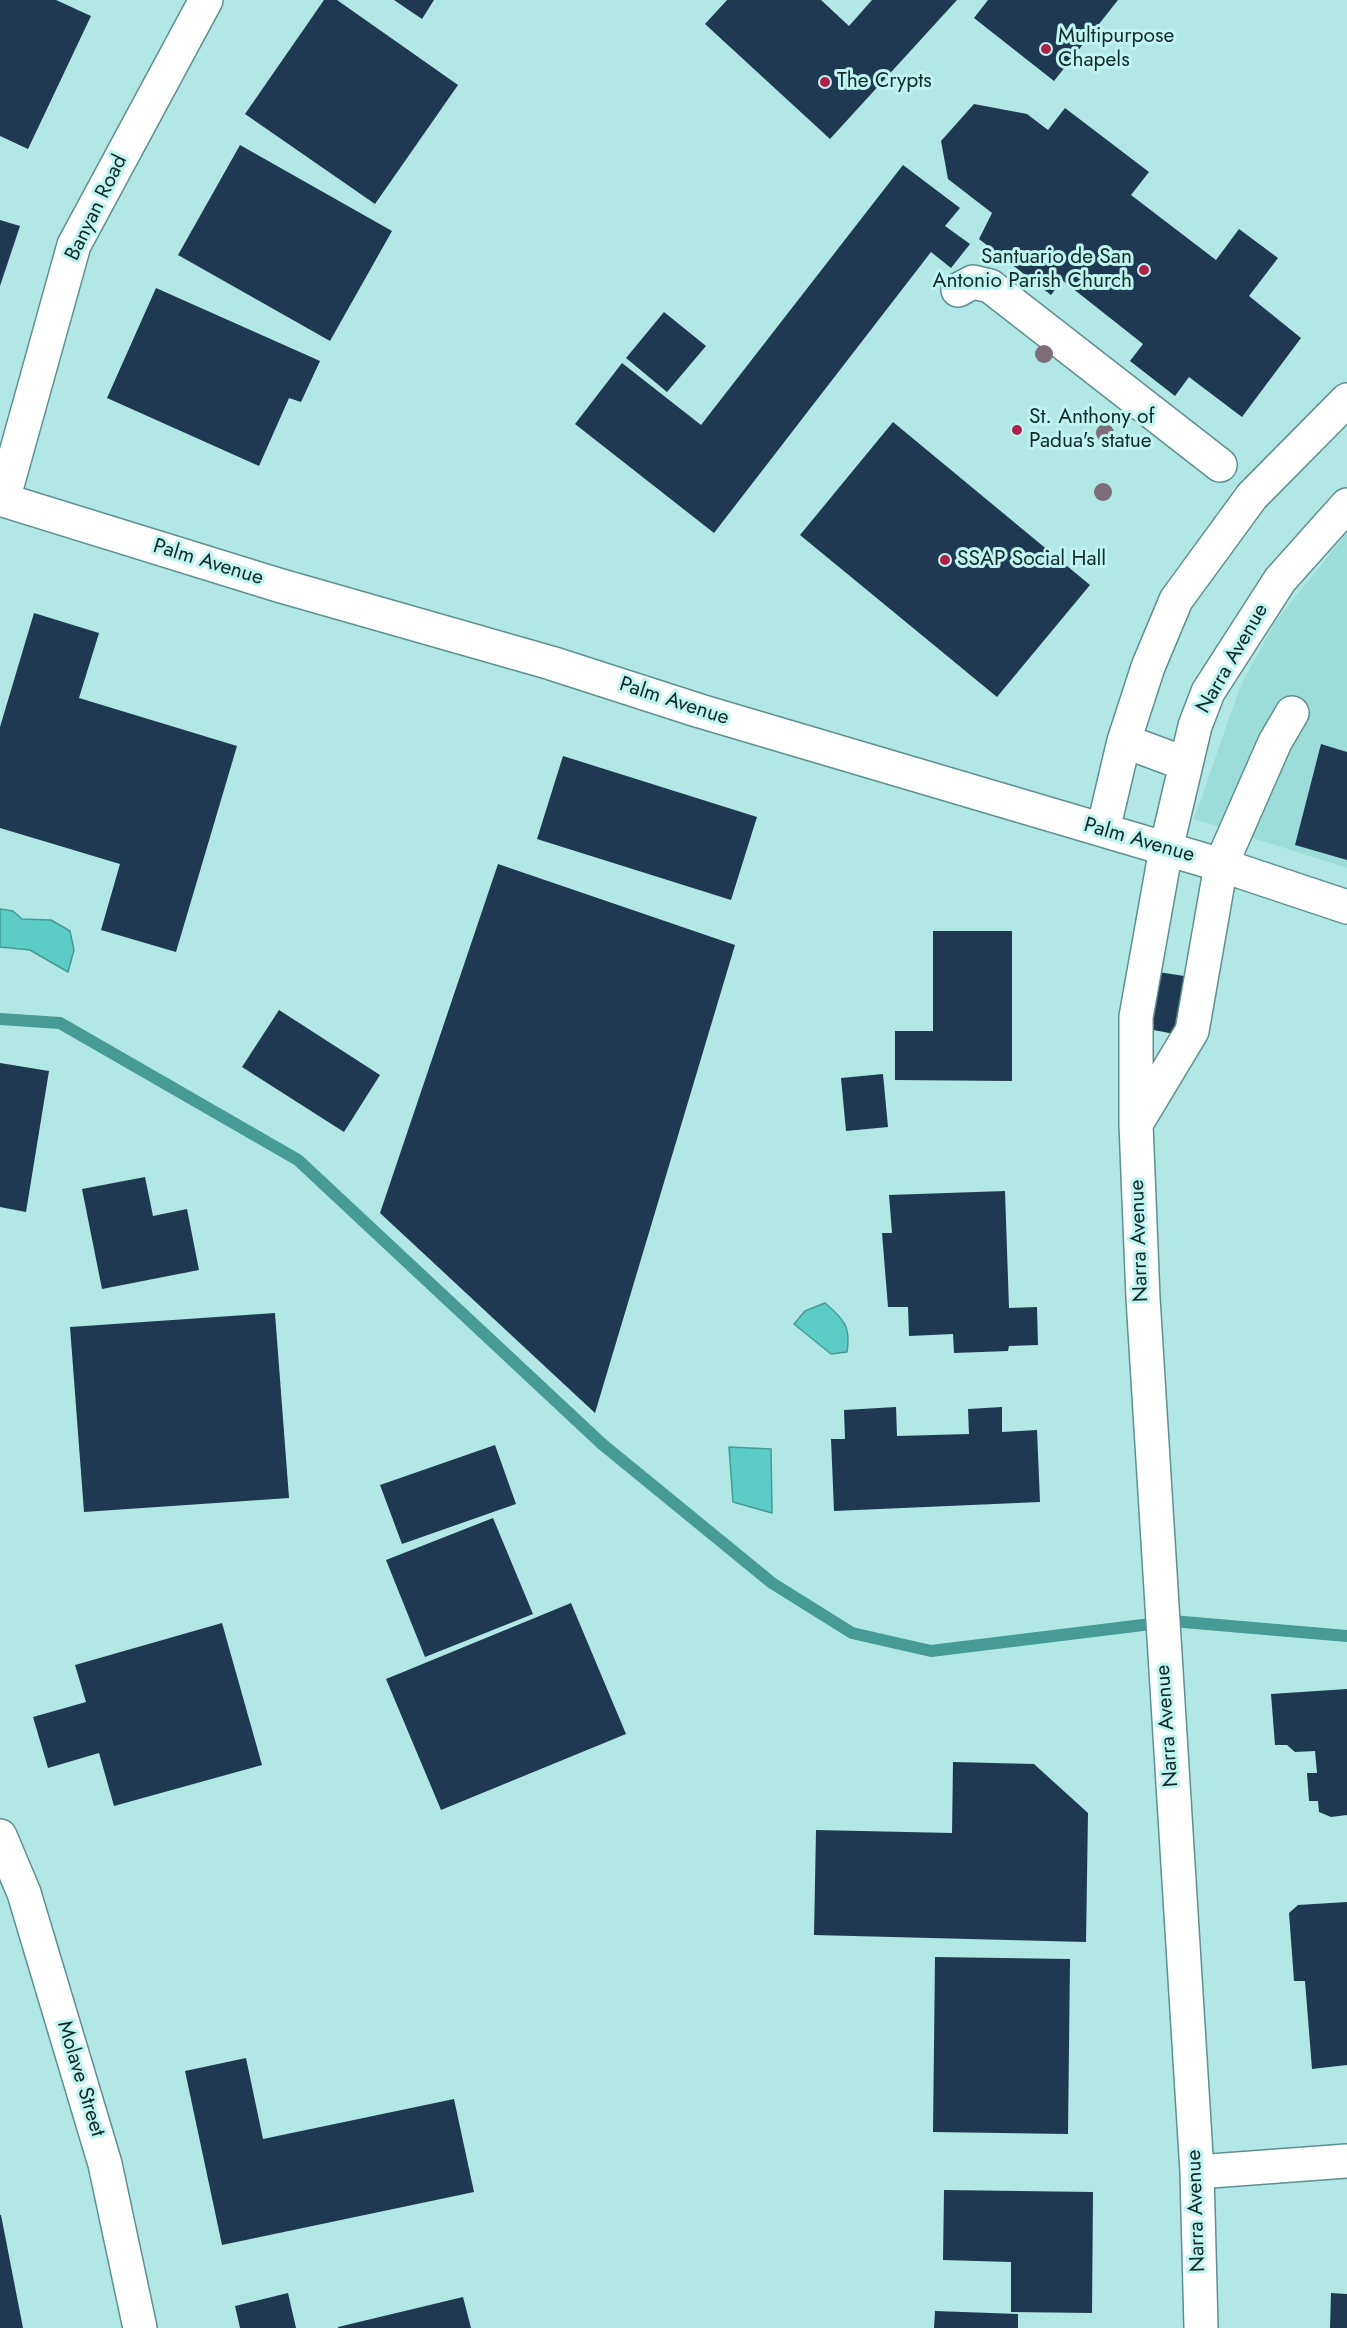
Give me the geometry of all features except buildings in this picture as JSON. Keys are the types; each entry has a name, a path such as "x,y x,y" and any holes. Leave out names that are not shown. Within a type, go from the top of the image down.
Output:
{"street":[{"name":"Banyan Road","path":"2,499 74,245 206,0"},
{"path":"958,290 974,282 990,286 1220,465"},
{"path":"1103,830 1124,741 1148,667 1176,600 1252,496 1347,400"},
{"name":"Palm Avenue","path":"2,499 278,585 551,663 700,711 1221,865 1347,907"},
{"name":"Narra Avenue","path":"1201,2328 1197,2172 1144,1322 1136,1124 1136,1017 1166,849 1195,726 1208,692 1280,580 1347,505"},
{"path":"1136,1124 1192,1031 1221,865 1275,742 1292,713"},
{"path":"1124,741 1186,764"},
{"name":"Molave Street","path":"0,1836 24,1893 105,2164 140,2328"},
{"path":"1197,2172 1347,2161"}],"shaded area":[{"path":"1347,533 1347,868 1194,819 1240,687 1275,622"},
{"path":"0,909 13,911 22,919 51,920 70,931 74,950 68,972 30,950 0,947"},
{"path":"825,1303 845,1324 848,1336 847,1352 831,1354 794,1324 805,1311"},
{"path":"729,1447 771,1449 772,1513 733,1502"}],"waterway":[{"path":"0,1019 60,1023 298,1160 602,1444 772,1583 852,1633 931,1651 1151,1624"},
{"path":"1172,1621 1347,1636"}],"place":[{"name":"Multipurpose Chapels","path":"1046,49"},
{"name":"The Crypts","path":"825,82"},
{"name":"Santuario de San Antonio Parish Church","path":"1144,270"},
{"name":"St. Anthony of Padua's statue","path":"1017,430"},
{"name":"SSAP Social Hall","path":"945,560"}]}
